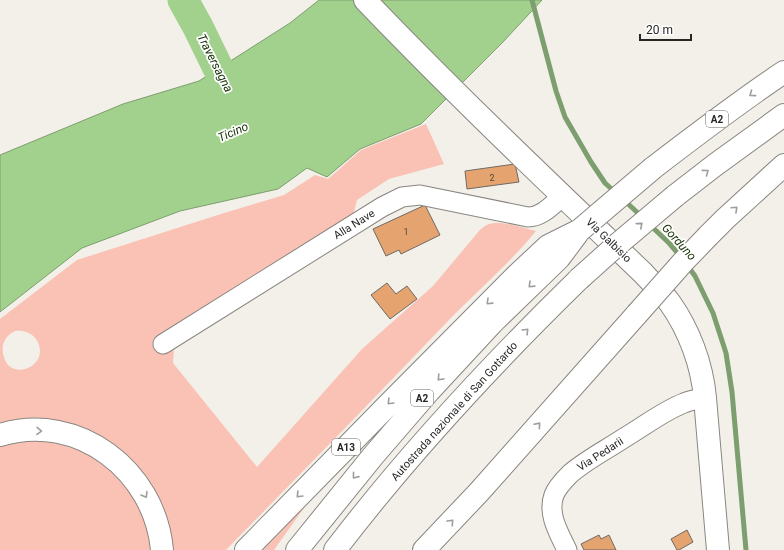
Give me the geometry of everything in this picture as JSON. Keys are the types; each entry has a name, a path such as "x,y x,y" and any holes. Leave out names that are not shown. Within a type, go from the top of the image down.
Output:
{"main road":[{"name":"Via Galbisio","path":"365,0 490,126 643,273 662,292 670,303 690,339 702,373 718,550"},
{"name":"A2","path":"297,550 372,456 429,391 492,323 553,252 653,168 703,129 784,72"},
{"name":"Autostrada nazionale di San Gottardo","path":"335,550 371,504 458,403 518,339 579,279 675,196 715,164 784,115"},
{"path":"424,550 493,476 683,262 725,219 784,165"},
{"name":"A13","path":"246,550 480,312 553,252"},
{"path":"0,435 31,430 61,433 85,440 110,455 134,478 152,507 162,550"}],"street":[{"name":"Alla Nave","path":"163,344 382,207 402,197 420,195 528,217 539,215 563,196"},
{"name":"Via Pedarii","path":"567,550 554,523 552,515 554,495 564,480 579,466 667,411 683,403 705,398"}],"shaded area":[{"path":"426,124 444,164 389,179 357,200 353,216 188,325 174,349 173,363 257,467 362,349 433,286 479,231 486,225 492,223 504,223 536,231 515,255 447,322 226,550 168,550 123,457 0,428 0,319 77,260 284,195 315,175 328,179 361,150","holes":["15,331 32,335 37,340 40,347 40,354 38,360 33,366 20,370 8,365 5,361 3,346 6,338 10,334"]},
{"path":"39,441 59,444 79,450 105,465 119,477 138,504 145,521 150,541 150,550 0,550 0,447 21,442"},
{"path":"311,498 274,550 256,550"}],"water":[{"name":"Ticino","path":"319,0 542,0 503,42 421,124 360,149 327,177 307,168 278,189 180,211 82,248 0,312 0,155 123,104 199,81 290,23"}],"building":[{"path":"515,164 519,182 467,189 465,171"},
{"path":"425,205 440,235 401,254 399,250 386,256 373,229"},
{"path":"387,283 396,294 407,286 417,299 390,319 371,295"},
{"path":"687,530 693,542 677,550 671,539"},
{"path":"599,535 601,539 609,535 616,550 584,550 581,544"}],"waterway":[{"name":"Traversagna","path":"183,0 198,27 237,107"},
{"name":"Gorduno","path":"532,0 556,91 565,117 605,183 616,193"},
{"name":"Gorduno","path":"623,199 642,217"},
{"name":"Gorduno","path":"649,224 681,257"},
{"name":"Gorduno","path":"687,265 695,276 713,313 726,353 732,392 746,550"}]}
